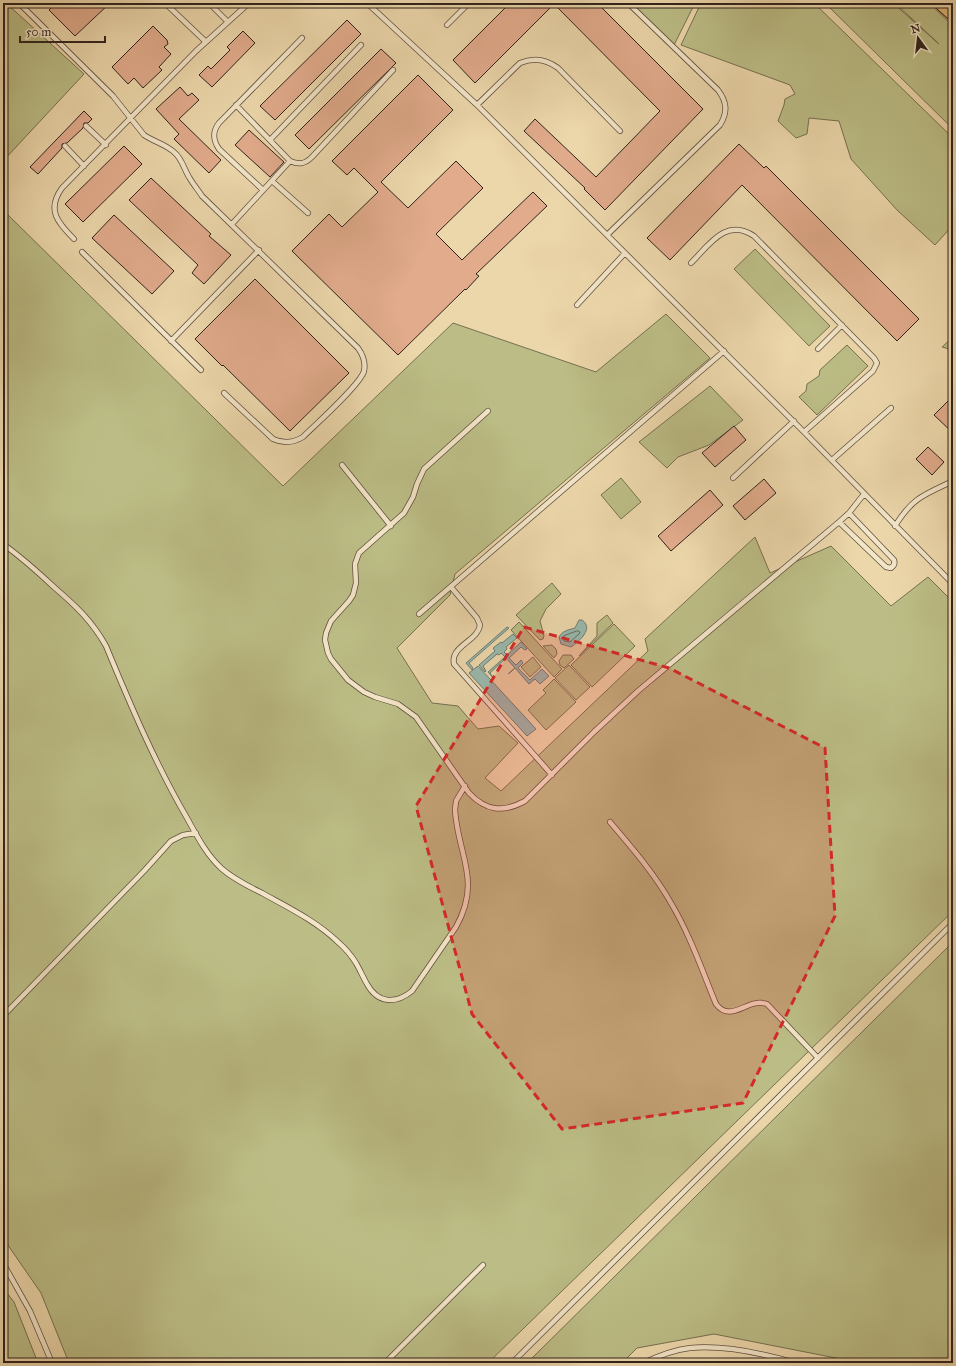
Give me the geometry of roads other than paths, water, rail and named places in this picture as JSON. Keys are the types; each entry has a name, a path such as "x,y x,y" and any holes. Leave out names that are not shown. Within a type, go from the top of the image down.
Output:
{"highway":[{"path":"943,3 953,12"}],"lane":[{"path":"19,3 113,96 144,135 163,144 176,153 202,196 358,348 364,359 364,372 357,383 303,437 288,443 280,442 266,433 224,393"},
{"path":"165,3 206,42"},
{"path":"210,3 228,22"},
{"path":"74,239 58,222 54,208 55,201 62,188 206,42 249,3"},
{"path":"367,3 477,105 794,421 953,584"},
{"path":"447,25 469,3"},
{"path":"607,235 720,125 726,111 726,103 718,90 628,3"},
{"path":"263,190 220,149 214,136 216,127 302,38"},
{"path":"270,140 361,45"},
{"path":"477,105 520,63 528,60 544,60 552,63 558,68 620,131"},
{"path":"236,105 290,161 299,164 308,161 393,70"},
{"path":"86,126 106,145"},
{"path":"64,146 84,166"},
{"path":"232,224 290,161"},
{"path":"272,180 308,213"},
{"path":"691,263 724,232 732,229 740,229 747,232 754,236 876,360 876,366 873,371 804,432"},
{"path":"171,341 258,250"},
{"path":"82,252 201,370"},
{"path":"577,305 625,253"},
{"path":"818,349 842,325"},
{"path":"419,614 724,351"},
{"path":"832,460 890,408"},
{"path":"488,411 424,469 418,480 409,506 404,513 363,549 355,564 356,583 353,595 328,626 325,640 328,653 341,672 356,686 375,697 398,704 416,717 475,799 482,804 500,809 508,808 525,801 594,732 638,691 839,522 849,513 864,494"},
{"path":"733,478 794,421"},
{"path":"342,465 391,526"},
{"path":"896,526 906,510 917,499 926,493 953,481"},
{"path":"839,522 886,567 893,567 894,560 849,513"},
{"path":"3,544 44,577 82,612 99,633 160,768 208,853 220,867 236,879 319,925 344,948 355,961 371,992 379,997 387,1000 397,1000 412,991 462,916 466,904 469,879 455,810 456,801 465,786"},
{"path":"450,587 477,618 480,625 478,632 454,654 454,664 552,775"},
{"path":"610,822 644,863 671,902 689,937 718,1007 726,1011 732,1011 758,1002 767,1004 818,1058"},
{"path":"3,1016 123,893 170,841 182,835 196,833"},
{"path":"512,1363 953,923"},
{"path":"3,1263 30,1311 52,1363"},
{"path":"385,1363 482,1265"},
{"path":"643,1363 671,1352 690,1348 715,1348 740,1351 796,1363"}],"water":[{"path":"579,620 582,620 587,627 582,638 571,647 561,644 559,637 560,635 575,628"},
{"path":"507,627 509,628 469,663 473,668 472,670 466,663"},
{"path":"513,634 517,638 506,647 507,649 504,652 507,655 521,642 527,649 525,650 521,647 509,658 516,665 521,660 523,663 518,668 530,680 542,669 549,676 540,684 535,679 529,684 506,658 490,673 494,679 488,672 505,657 501,653 499,655 497,654 483,666 486,671 485,672 479,665 495,651 493,648"},
{"path":"478,666 536,729 527,736 469,673"}]}
